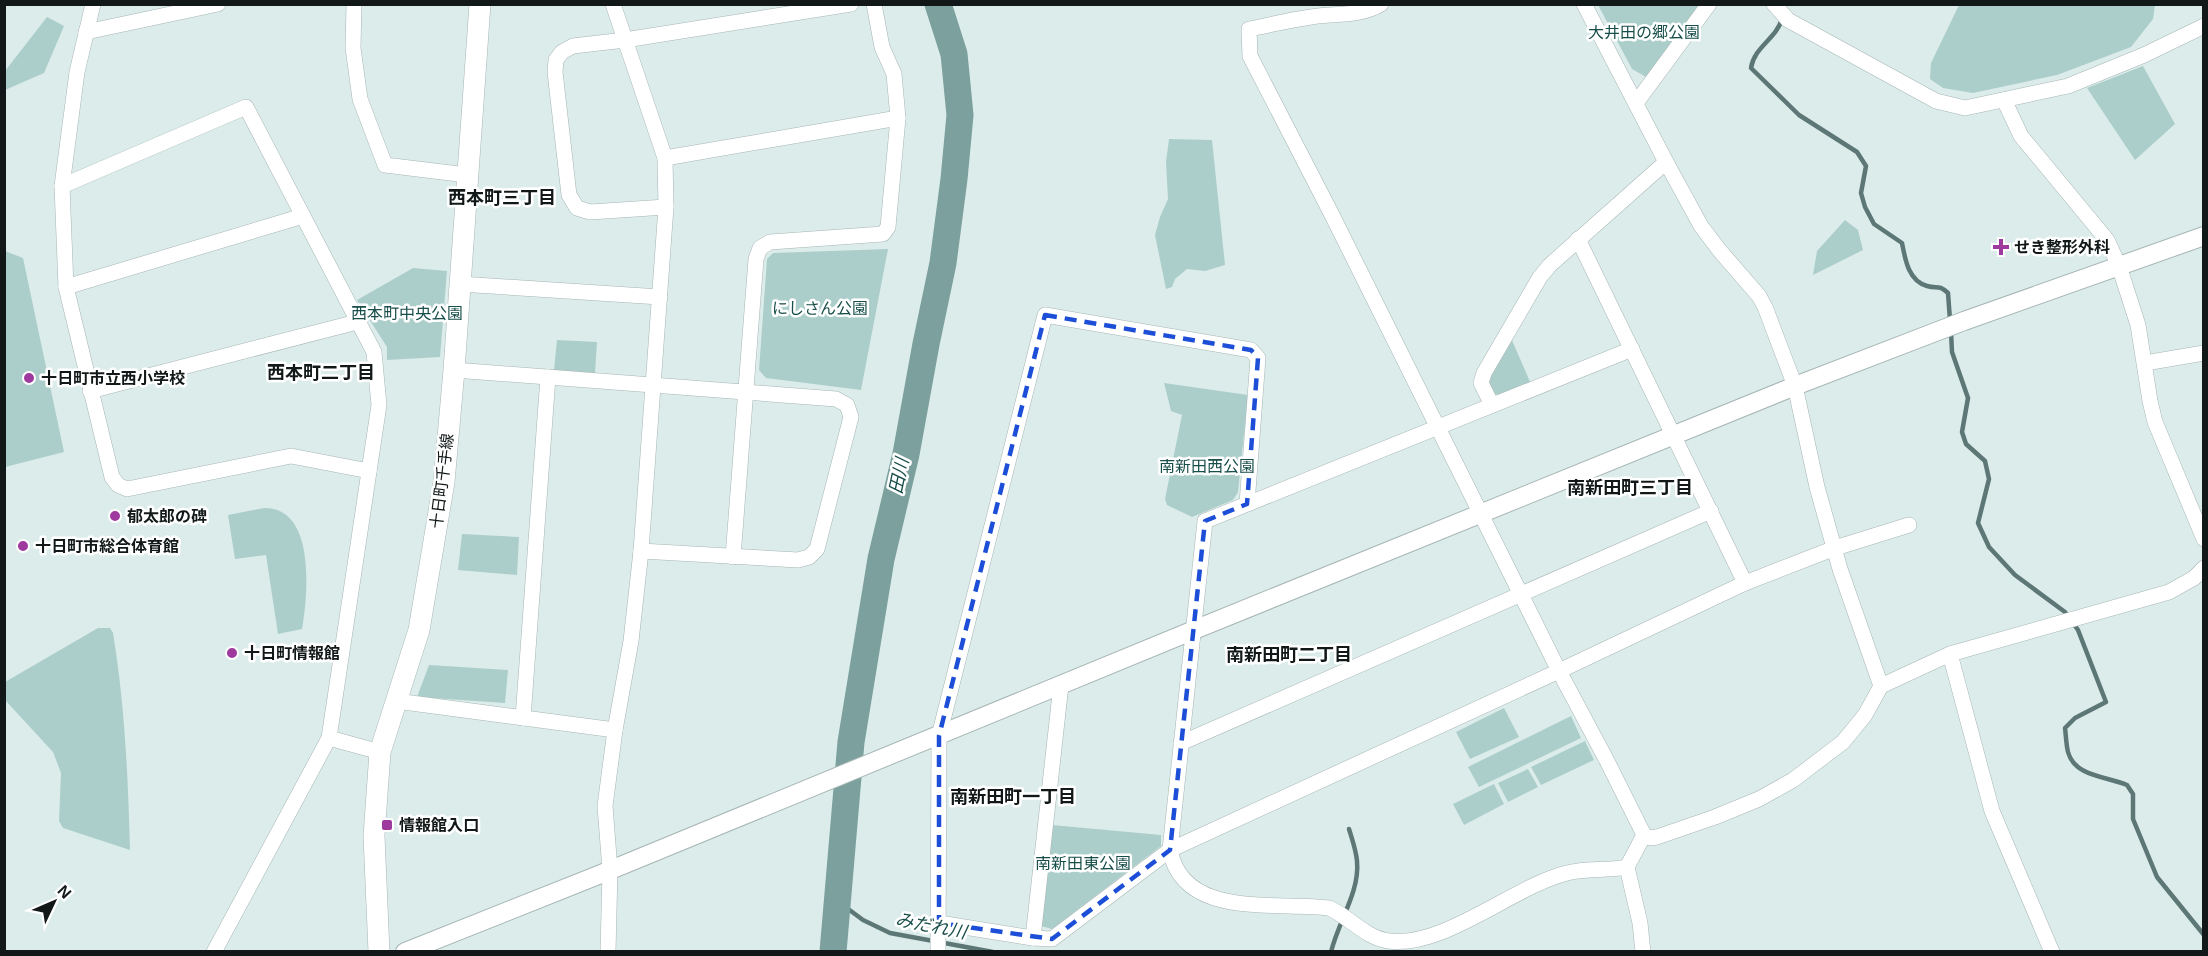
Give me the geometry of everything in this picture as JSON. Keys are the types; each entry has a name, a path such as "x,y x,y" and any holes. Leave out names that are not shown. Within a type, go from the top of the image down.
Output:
{"main road":[{"name":"十日町千手線","path":"379,951 374,836 380,753 419,630 444,482 480,4"}],"street":[{"path":"93,4 69,127 63,186 66,287 112,477 118,485 127,489 291,456 369,471"},
{"path":"86,32 218,4"},
{"path":"354,4 353,48 360,99 385,165 467,175"},
{"path":"608,951 610,870 605,806 615,730 631,641 641,551 666,207 665,158 613,4"},
{"path":"666,207 590,212 577,208 569,195 555,72 556,60 562,52 573,46 625,40 851,4"},
{"path":"733,557 756,259 760,248 770,243 883,234 888,226 898,118 894,74 882,46 874,4"},
{"path":"1381,4 1372,9 1351,14 1312,16 1249,29 1250,56 1559,671 1644,835 1650,838 1657,837 1715,818 1759,799 1793,780 1842,742 1865,715 1881,686 1950,654 2169,592 2194,578 2204,568"},
{"path":"1584,4 1701,226 1762,302 1795,386 1817,487 1843,577 1881,686"},
{"path":"1636,103 1709,4"},
{"path":"1774,4 1788,20 1936,101 1965,108 2068,87 2144,55 2204,26"},
{"path":"2004,100 2021,136 2107,240 2119,266 2138,325 2155,422 2204,539"},
{"path":"63,186 246,107 374,352 379,405 329,738 214,951"},
{"path":"665,158 898,118"},
{"path":"1492,405 1481,383 1484,373 1540,277 1578,239 1666,162"},
{"path":"66,287 303,216"},
{"path":"405,951 610,870 1795,386 1964,321 2204,236"},
{"path":"1578,239 1745,583"},
{"path":"460,284 660,297"},
{"path":"938,951 939,736 1045,315 1251,350 1258,358 1247,504"},
{"path":"90,391 357,322"},
{"path":"1627,867 1568,873 1539,884 1441,932 1414,940 1390,941 1365,933 1341,913 1329,908 1215,899 1199,892 1185,881 1172,864 1170,850 1206,521 1632,349"},
{"path":"2145,363 2204,353"},
{"path":"454,370 836,399 847,405 851,417 817,549 810,557 798,560 641,551"},
{"path":"523,718 548,377"},
{"path":"1181,743 1711,511"},
{"path":"939,923 1026,943 1053,939 1170,850 1745,583 1835,548 1909,525"},
{"path":"1950,654 1992,811 2052,951"},
{"path":"1026,943 1060,685"},
{"path":"396,701 615,730"},
{"path":"329,738 380,753"},
{"path":"1643,951 1640,923 1627,867 1644,835"}],"highlighted area":[{"path":"1045,315 1251,350 1258,358 1247,504 1205,521 1170,850 1052,939 939,923 939,736"}],"green space":[{"path":"1959,4 2155,5 2153,19 2131,47 2057,75 1973,93 1943,88 1930,79 1931,63"},
{"name":"大井田の郷公園","path":"1598,5 1701,5 1646,77 1632,69"},
{"path":"47,17 64,26 44,73 5,90 5,71"},
{"path":"2143,66 2175,124 2135,160 2087,88"},
{"path":"1169,139 1212,140 1225,265 1205,271 1187,269 1175,279 1172,287 1166,289 1155,235 1168,199 1166,162"},
{"path":"1845,220 1858,230 1863,250 1813,275 1817,251"},
{"name":"にしさん公園","path":"888,249 861,390 766,378 759,370 767,259 773,253"},
{"name":"十日町市立西小学校","path":"5,251 23,258 64,452 5,467"},
{"name":"西本町中央公園","path":"413,268 447,271 440,357 387,360 387,347 357,300"},
{"path":"1511,338 1531,384 1500,395 1494,394 1488,381"},
{"path":"557,340 597,342 595,373 554,370"},
{"name":"南新田西公園","path":"1164,383 1248,395 1238,492 1233,500 1192,517 1167,505 1165,499 1182,415 1171,411"},
{"path":"264,508 281,512 293,522 300,537 305,555 306,576 302,629 278,634 266,555 235,559 228,515"},
{"path":"462,534 519,537 517,575 458,570"},
{"path":"98,628 110,628 113,633 117,660 125,742 130,850 63,828 59,821 61,773 53,752 5,700 5,682"},
{"path":"429,665 508,670 505,703 417,697"},
{"path":"1504,708 1519,737 1470,759 1456,732"},
{"path":"1571,716 1581,738 1479,787 1468,767"},
{"path":"1585,741 1594,760 1541,785 1531,767"},
{"path":"1528,769 1538,787 1508,802 1498,783"},
{"path":"1494,784 1504,804 1464,825 1453,804"},
{"name":"南新田東公園","path":"1052,825 1161,835 1161,846 1052,929 1041,926"}],"waterway":[{"name":"田川","path":"833,952 851,742 881,559 906,454 943,263 954,179 960,115 954,54 938,4"},
{"path":"1782,19 1775,32 1756,54 1751,68 1799,115 1857,152 1866,166 1861,193 1874,224 1902,243 1908,268 1916,279 1927,286 1938,287 1948,293 1950,320"},
{"path":"1951,332 1952,352 1968,398 1962,432 1966,444 1985,461 1989,479 1978,523 1989,547 2015,575 2065,612 2078,630 2106,702 2075,718 2065,728 2068,752 2077,766 2084,771 2127,785 2133,794 2133,819 2157,877 2204,935"},
{"path":"1331,952 1352,896 1357,873 1356,853 1349,829"},
{"name":"みだれ川","path":"836,900 863,920 890,933 993,952"}],"place":[{"name":"せき整形外科","path":"2001,247"},
{"name":"十日町市立西小学校","path":"29,378"},
{"name":"郁太郎の碑","path":"115,516"},
{"name":"十日町市総合体育館","path":"23,546"},
{"name":"十日町情報館","path":"232,653"},
{"name":"情報館入口","path":"387,825"}],"district":[{"name":"西本町三丁目","path":"502,198"},
{"name":"西本町二丁目","path":"321,373"},
{"name":"南新田町三丁目","path":"1630,488"},
{"name":"南新田町二丁目","path":"1289,655"},
{"name":"南新田町一丁目","path":"1013,797"}]}
